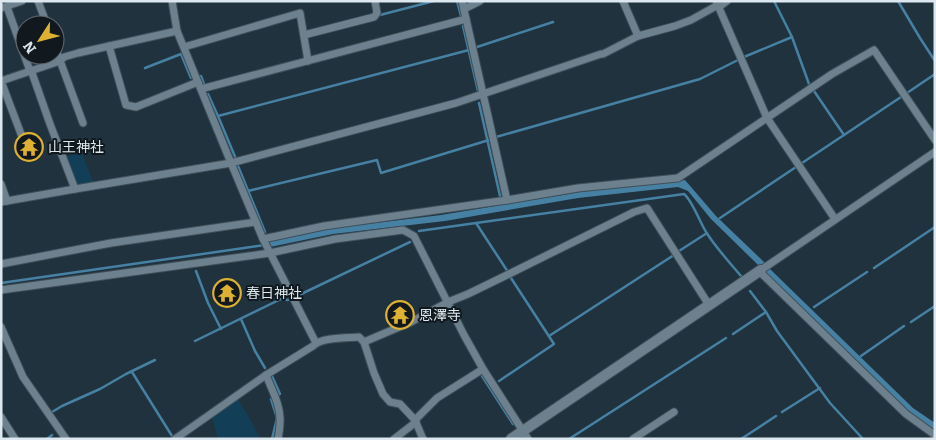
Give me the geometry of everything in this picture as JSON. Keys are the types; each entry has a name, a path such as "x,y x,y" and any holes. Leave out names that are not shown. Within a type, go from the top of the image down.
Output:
{"street":[{"path":"22,1 4,8 31,71 75,189"},
{"path":"38,1 43,15"},
{"path":"172,1 177,31 231,163 269,251 316,343"},
{"path":"304,35 374,17 377,13 376,1"},
{"path":"480,1 463,5 507,200"},
{"path":"623,1 638,36"},
{"path":"1,184 4,202 231,163 456,104 603,54 638,36 691,20 717,4 727,1"},
{"path":"717,4 767,118 835,219"},
{"path":"184,47 300,13 308,61"},
{"path":"201,89 466,19"},
{"path":"65,57 78,52 177,31"},
{"path":"109,46 126,105 136,107 198,82"},
{"path":"264,240 324,226 578,188 678,178 832,74 874,50 935,140"},
{"path":"21,134 1,81 48,65"},
{"path":"61,65 83,123"},
{"path":"511,439 526,435 710,305 935,152"},
{"path":"364,342 411,322 448,302 468,294 634,212 647,208 710,305"},
{"path":"1,264 111,243 256,222"},
{"path":"1,290 403,230 414,236 483,369 526,435"},
{"path":"763,269 906,414 935,435"},
{"path":"1,327 4,341 23,377 66,439"},
{"path":"175,439 266,375 316,343 338,338 359,337 364,342 383,394 390,402 400,404 416,421 423,439"},
{"path":"394,439 416,421 436,398 483,369"},
{"path":"266,375 280,411 281,424 278,439"},
{"path":"633,439 674,412"},
{"path":"1,417 15,439"}],"shaded area":[{"path":"81,151 93,182 75,185 64,157"},
{"path":"685,180 716,216 771,270 913,408 935,423 935,432 918,421 711,219 688,191 678,187 578,198 445,221 333,234 270,247 268,242 334,228 441,215 580,192"},
{"path":"238,399 260,439 218,439 212,417"}],"waterway":[{"path":"380,15 434,1"},
{"path":"457,1 461,16"},
{"path":"774,1 792,37"},
{"path":"898,1 935,61"},
{"path":"477,47 553,22"},
{"path":"463,26 478,91"},
{"path":"744,57 792,37 809,84"},
{"path":"208,94 218,116 469,50"},
{"path":"145,68 181,54 191,78"},
{"path":"496,137 700,79 738,60"},
{"path":"907,93 935,74"},
{"path":"201,76 204,84"},
{"path":"814,91 844,135"},
{"path":"802,163 901,97"},
{"path":"479,103 500,196"},
{"path":"218,116 236,159"},
{"path":"248,191 377,160 381,173 489,140"},
{"path":"238,166 265,232"},
{"path":"720,218 796,167"},
{"path":"419,231 684,194 712,241 741,276"},
{"path":"476,223 508,272"},
{"path":"874,268 935,227"},
{"path":"679,251 707,233"},
{"path":"297,296 410,242"},
{"path":"1,283 265,245"},
{"path":"549,336 674,255"},
{"path":"196,271 208,303 221,329"},
{"path":"814,307 867,272"},
{"path":"499,381 554,344 511,278"},
{"path":"750,291 830,403 863,439"},
{"path":"195,341 281,299 288,300"},
{"path":"911,322 935,306"},
{"path":"733,334 766,312"},
{"path":"241,319 255,351 265,368"},
{"path":"861,356 904,326"},
{"path":"569,439 726,338"},
{"path":"52,412 155,360"},
{"path":"132,372 172,436"},
{"path":"272,376 280,394 278,395"},
{"path":"482,376 513,424"},
{"path":"782,412 820,388"},
{"path":"272,439 277,418 271,399 273,398"},
{"path":"741,439 776,416"},
{"path":"47,439 52,435"}],"place":[{"name":"山王神社","path":"29,147"},
{"name":"春日神社","path":"227,293"},
{"name":"恩澤寺","path":"400,315"}]}
